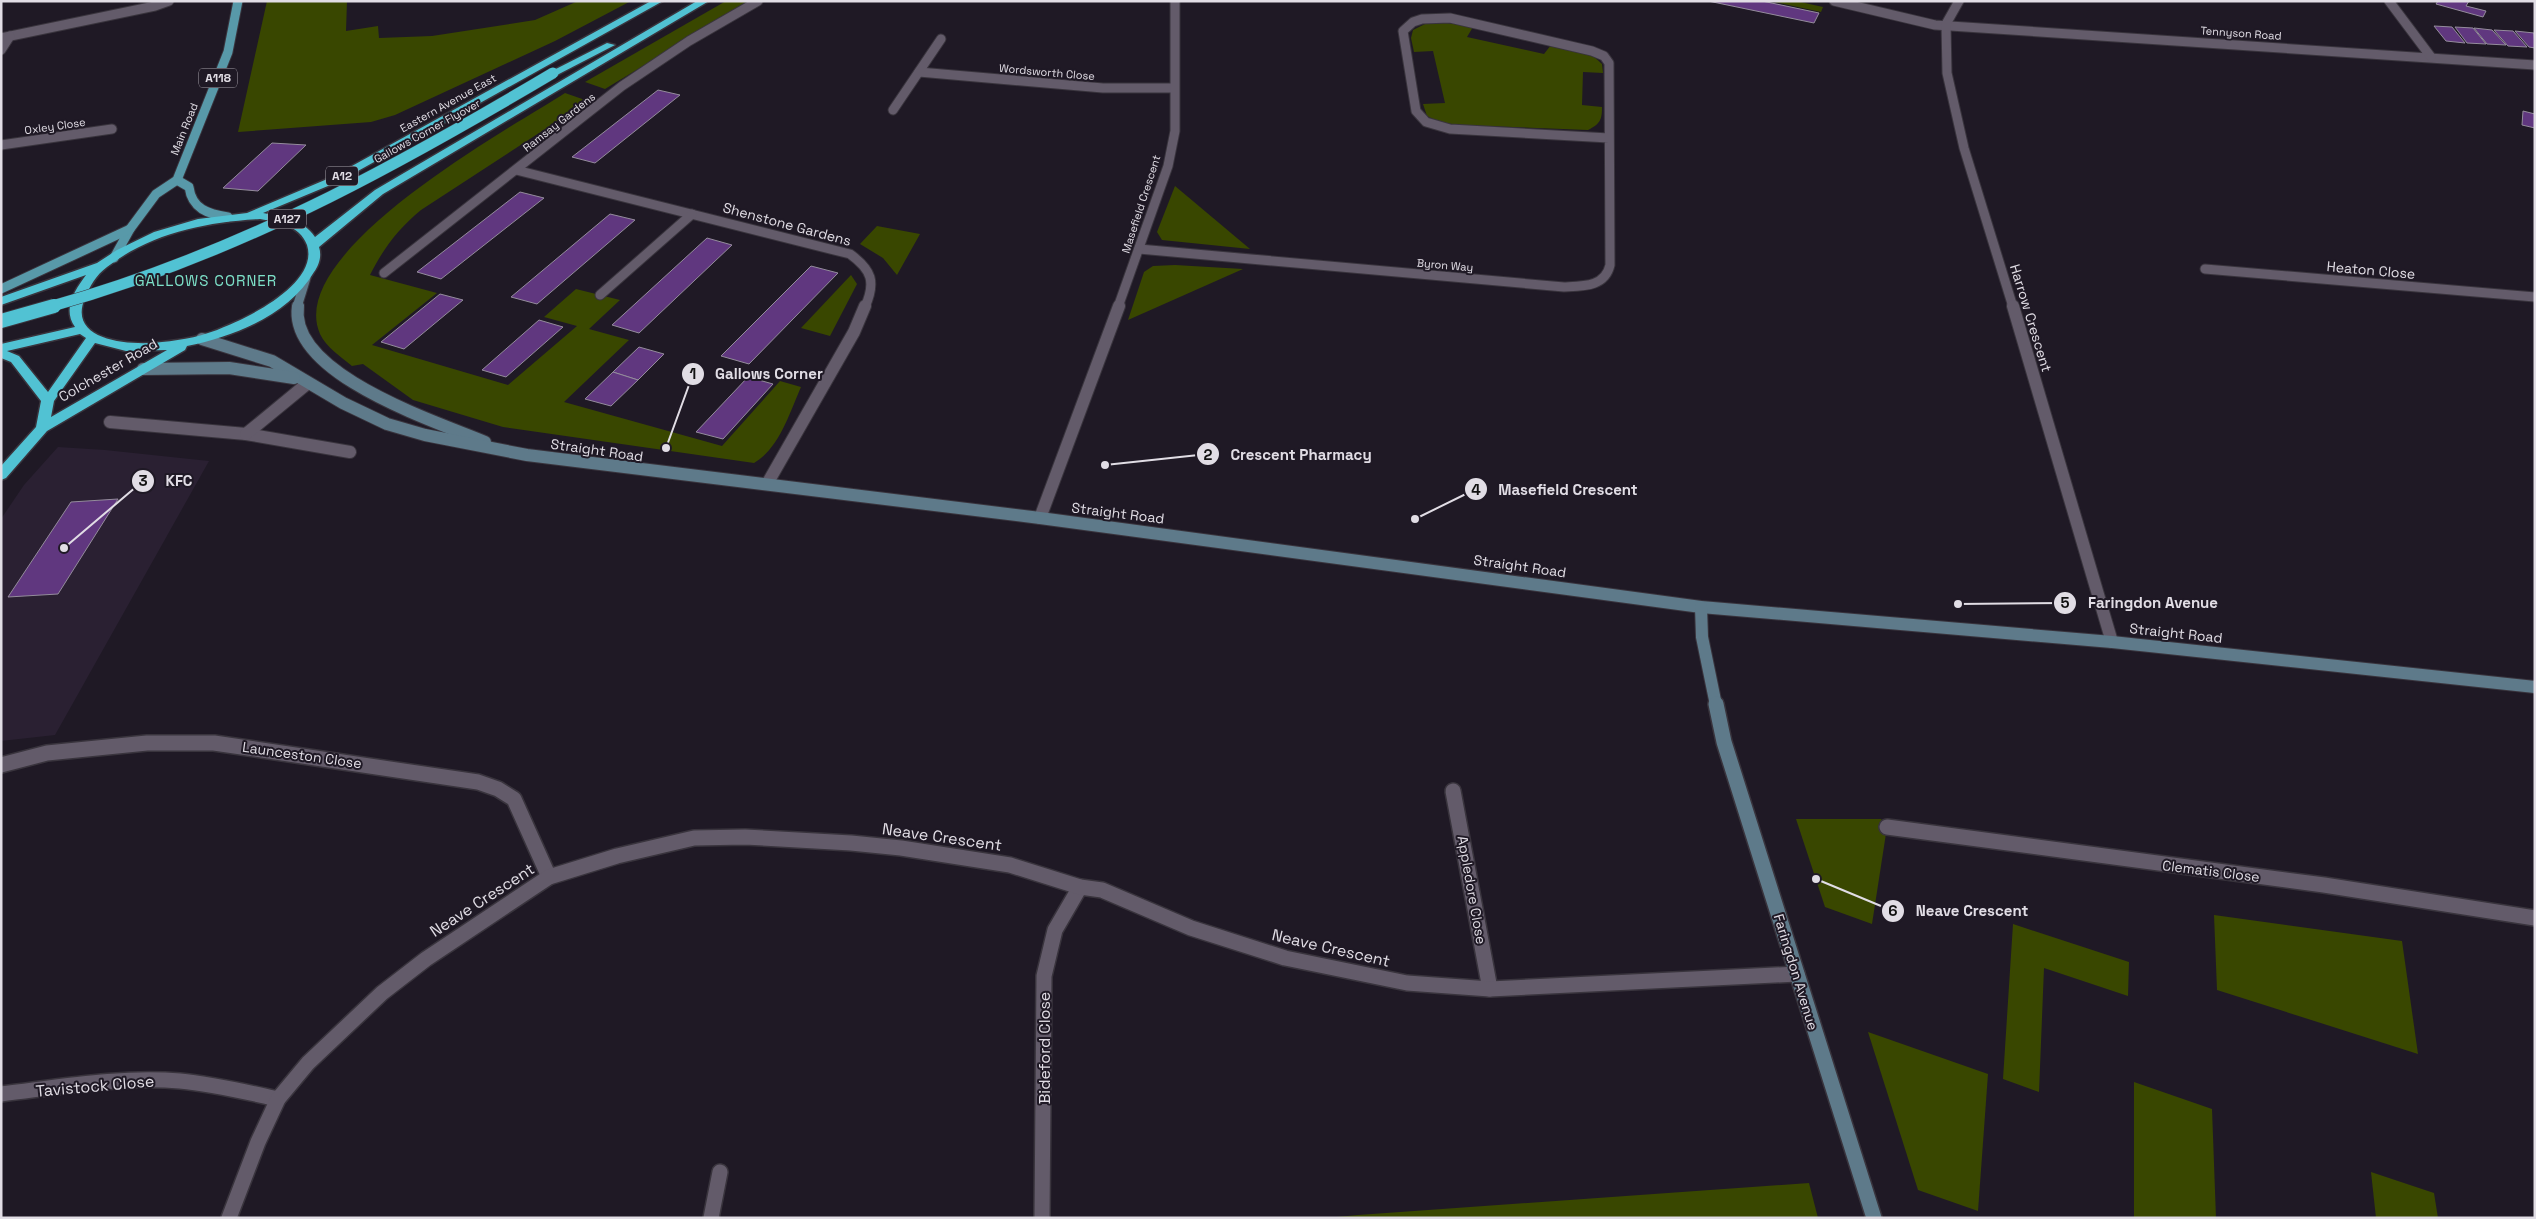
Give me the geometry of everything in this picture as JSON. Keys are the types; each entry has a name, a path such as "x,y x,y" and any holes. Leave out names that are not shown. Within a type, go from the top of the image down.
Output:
{"highway":[{"name":"Eastern Avenue East","path":"246,216 336,179 658,1"},
{"name":"A127","path":"553,73 661,1"},
{"name":"A127","path":"553,73 698,1"},
{"name":"A12","path":"314,245 336,225 379,192 704,1"},
{"name":"Gallows Corner Flyover","path":"1,321 160,273 257,233 341,192 553,73"},
{"path":"1,301 103,264 134,246 164,232 204,220 260,216 286,221 305,231 314,245 314,261 306,278 289,296 265,313 235,328 197,340 151,348 108,344 87,334 76,320 75,308 78,296 103,264"},
{"path":"1,348 87,334"},
{"name":"Colchester Road","path":"42,428 48,401 87,334"},
{"name":"Colchester Road","path":"1,474 42,428 197,340"},
{"path":"1,353 15,359 48,401"}],"main road":[{"name":"Main Road","path":"177,180 228,52 238,1"},
{"path":"114,258 130,230 156,194 177,180 189,187 189,194 198,208 215,215 228,217"},
{"path":"1,289 130,230"}],"street":[{"path":"1,50 6,37 168,1"},
{"name":"Ramsay Gardens","path":"384,273 580,122 622,86 688,41 758,1"},
{"name":"Masefield Crescent","path":"1040,518 1140,249 1168,166 1175,132 1175,1"},
{"name":"Tennyson Road","path":"1834,1 1935,25 1946,24 2535,65"},
{"path":"1946,24 1959,1"},
{"path":"2389,1 2390,6 2431,57"},
{"name":"Byron Way","path":"1140,249 1564,287 1585,286 1605,280 1610,273 1609,63 1604,56 1592,51 1450,18 1422,19 1413,22 1403,31 1416,111 1421,120 1433,126 1450,128 1609,138"},
{"name":"Harrow Crescent","path":"1946,24 1947,72 1964,148 2032,366 2112,642"},
{"path":"893,110 941,39"},
{"name":"Wordsworth Close","path":"919,72 1102,88 1174,88"},
{"name":"Oxley Close","path":"1,145 112,129"},
{"name":"Shenstone Gardens","path":"516,170 850,254 866,266 873,286 872,292 854,332 767,484"},
{"path":"600,295 692,214"},
{"name":"Heaton Close","path":"2205,269 2535,297"},
{"name":"Straight Road","path":"306,278 297,321 300,334 319,357 344,378 405,408 504,451"},
{"name":"Straight Road","path":"197,340 272,361 343,403 387,424 425,435 504,451 647,472 767,484 1040,518 1453,572 1701,607 2112,642 2535,687"},
{"path":"143,369 238,369 277,374 308,382"},
{"path":"246,434 308,382"},
{"path":"110,422 246,434 350,452"},
{"name":"Faringdon Avenue","path":"1701,607 1702,637 1724,742 1874,1218"},
{"name":"Launceston Close","path":"1,765 56,752 147,743 214,743 478,782 498,789 514,800 548,877"},
{"name":"Appledore Close","path":"1453,791 1490,989"},
{"name":"Clematis Close","path":"1887,827 2324,885 2535,918"},
{"name":"Neave Crescent","path":"229,1218 258,1142 278,1099 308,1063 382,992 426,958 548,877 617,856 694,838 745,837 901,848 1010,865 1080,887 1102,890 1191,928 1285,958 1407,983 1490,989 1797,974"},
{"name":"Bideford Close","path":"1042,1217 1044,976 1055,930 1080,887"},
{"name":"Tavistock Close","path":"1,1094 128,1081 166,1080 206,1084 278,1099"},
{"path":"711,1218 720,1172"}],"shaded area":[{"path":"58,447 209,461 55,735 1,741 1,519 24,485"}],"green space":[{"path":"267,1 347,1 346,31 378,26 379,38 432,36 535,20 578,1 631,1 555,41 395,115 371,122 238,132"},
{"path":"726,1 750,1 605,89 585,82"},
{"path":"1770,1 1796,1 1823,7 1821,12"},
{"path":"1429,22 1473,27 1467,37 1544,54 1551,45 1591,54 1602,64 1603,73 1583,72 1582,105 1602,107 1600,121 1588,130 1458,125 1439,122 1427,116 1423,104 1445,103 1433,51 1414,52 1411,38 1413,30"},
{"path":"565,93 588,101 421,210 392,240 370,275 437,293 372,345 508,385 577,326 544,317 576,289 620,300 589,329 629,340 564,402 722,446 780,381 801,387 777,439 763,457 754,463 503,427 413,400 363,364 352,366 330,347 320,334 318,302 335,267 367,231 408,196 453,163"},
{"path":"1175,186 1250,249 1162,240 1157,232"},
{"path":"877,226 920,234 897,275 883,258 860,244"},
{"path":"1175,265 1243,269 1128,320 1144,272 1153,266"},
{"path":"851,275 857,284 830,336 801,328"},
{"path":"1796,819 1881,819 1887,827 1872,924 1825,907"},
{"path":"2214,915 2402,941 2418,1054 2217,990"},
{"path":"2013,924 2129,962 2128,996 2044,968 2039,1092 2003,1079"},
{"path":"1868,1032 1988,1074 1978,1211 1918,1190"},
{"path":"2134,1082 2212,1109 2216,1218 2134,1218"},
{"path":"2371,1172 2434,1193 2438,1218 2376,1218"},
{"path":"1809,1183 1818,1218 1326,1218 1358,1215"}],"building":[{"path":"1708,1 1762,1 1819,13 1814,23"},
{"path":"2438,1 2469,1 2466,6 2486,11 2483,17 2436,4"},
{"path":"2434,26 2452,27 2465,43 2446,41"},
{"path":"2455,27 2473,28 2486,44 2467,43"},
{"path":"2474,28 2492,30 2506,45 2487,44"},
{"path":"2494,30 2513,31 2527,47 2508,46"},
{"path":"2515,31 2534,33 2535,48 2529,47"},
{"path":"658,90 680,95 595,163 572,157"},
{"path":"2523,111 2535,114 2535,128 2522,125"},
{"path":"272,143 306,145 258,191 223,188"},
{"path":"520,192 544,198 441,279 417,272"},
{"path":"610,214 635,220 537,304 511,297"},
{"path":"707,238 732,245 639,333 612,325"},
{"path":"811,266 838,273 749,364 721,356"},
{"path":"440,294 463,300 404,349 381,342"},
{"path":"539,320 563,327 506,377 482,370"},
{"path":"639,347 664,354 638,380 613,372"},
{"path":"613,372 638,380 611,406 585,399"},
{"path":"748,377 773,384 723,439 696,432"},
{"path":"118,499 58,594 8,597 71,502"}],"place":[{"name":"Gallows Corner","path":"666,448"},
{"name":"Crescent Pharmacy","path":"1105,465"},
{"name":"Masefield Crescent","path":"1415,519"},
{"name":"KFC","path":"64,548"},
{"name":"Faringdon Avenue","path":"1958,604"},
{"name":"Neave Crescent","path":"1816,879"}],"district":[{"name":"GALLOWS CORNER","path":"206,280"}]}
